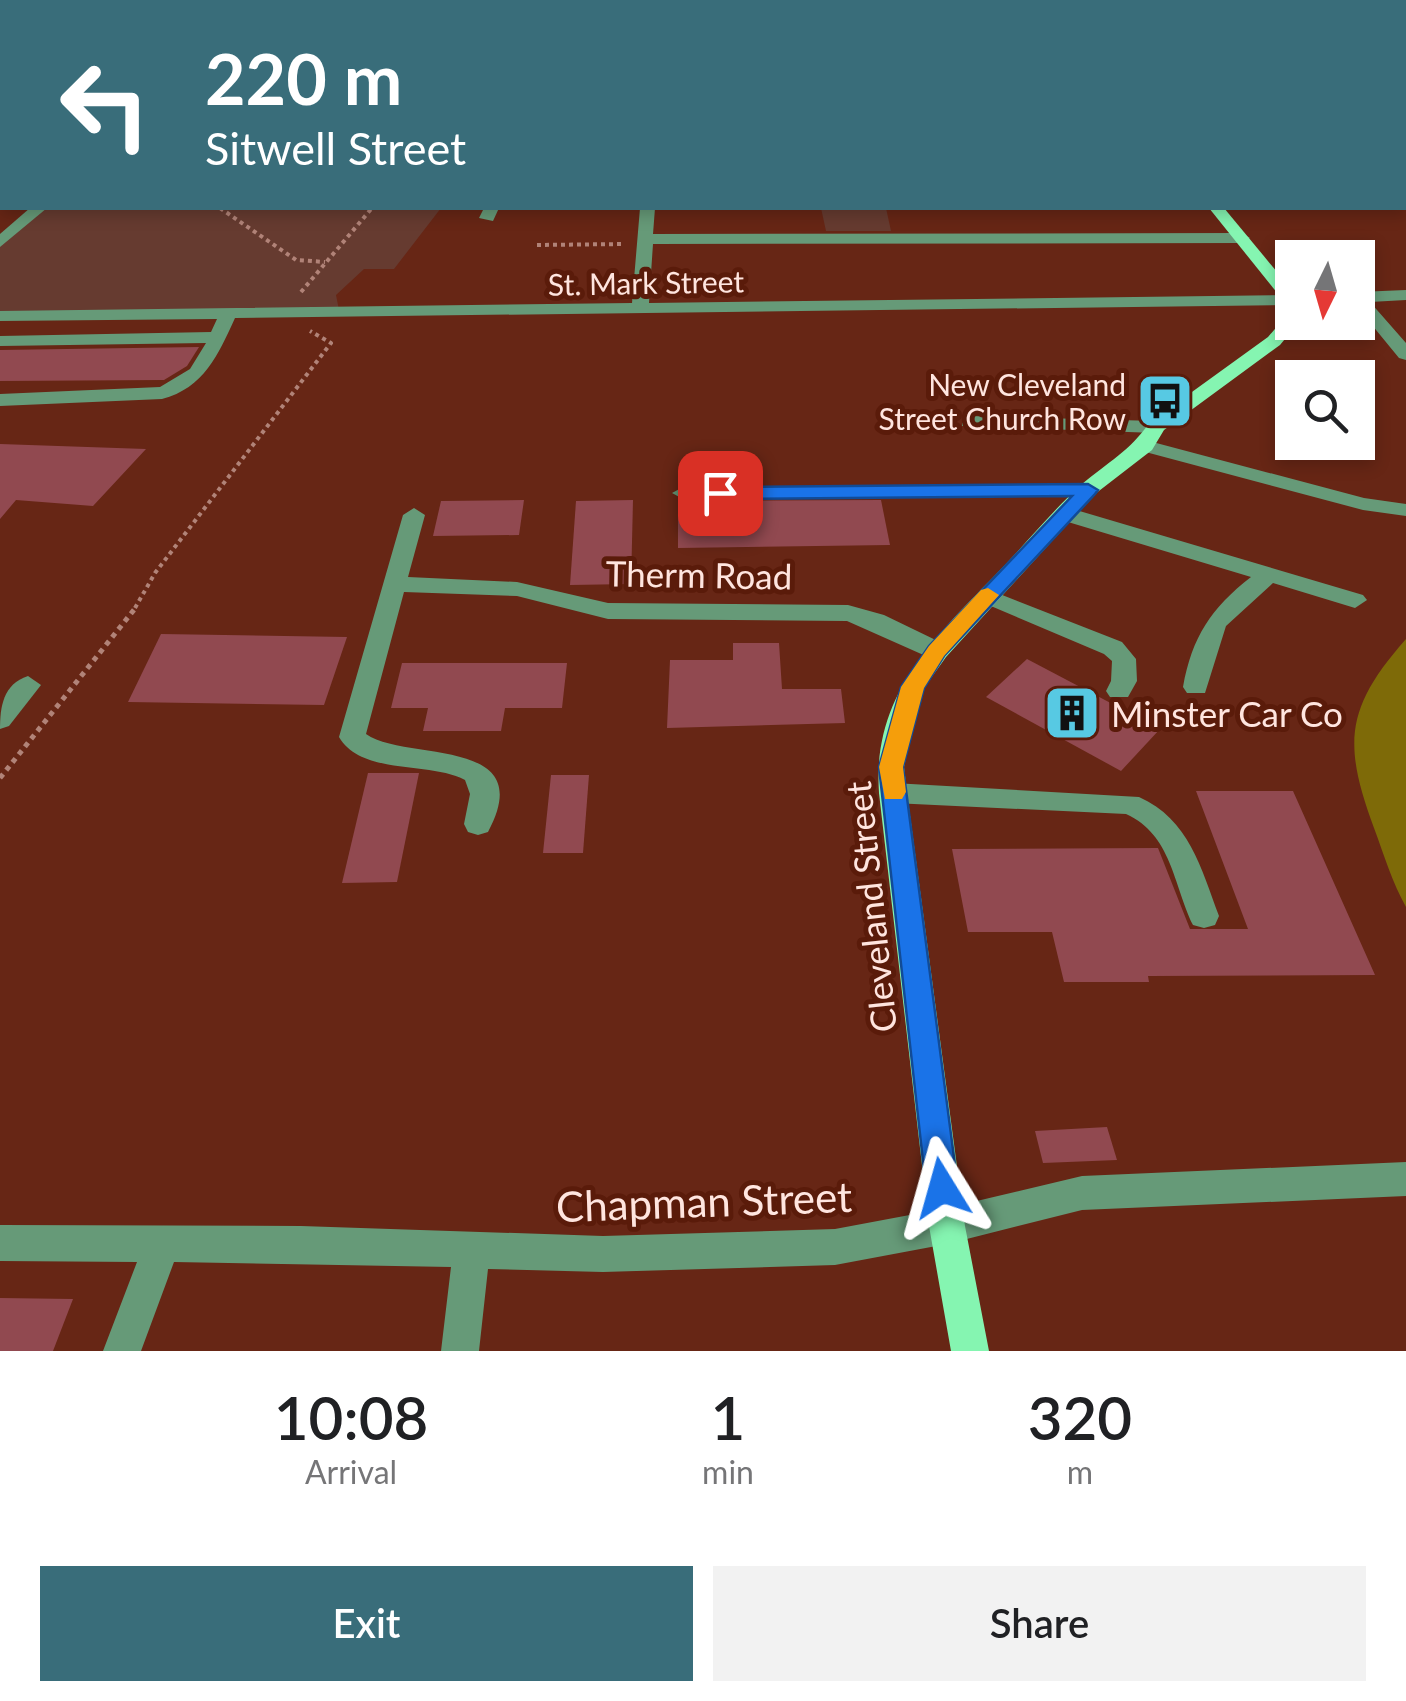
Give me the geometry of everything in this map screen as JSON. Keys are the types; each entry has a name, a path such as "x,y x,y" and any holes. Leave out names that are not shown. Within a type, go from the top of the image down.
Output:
{"main road":[{"path":"1218,210 1275,279"},
{"name":"Cleveland Street","path":"970,1351 947,1226 891,767 902,715 912,687 936,651 1088,490 1275,340"}],"street":[{"path":"0,242 37,210"},
{"path":"640,309 648,241 647,210"},
{"path":"0,226 18,226"},
{"path":"648,241 1242,238"},
{"path":"1375,297 1406,295"},
{"name":"St. Mark Street","path":"0,316 1275,300"},
{"path":"0,400 162,393 180,388 200,371 228,314"},
{"path":"1375,318 1406,354"},
{"path":"0,342 216,338"},
{"path":"969,422 1096,425 1150,437 1364,504 1406,510"},
{"path":"683,494 1088,490"},
{"path":"1066,514 1355,600"},
{"path":"414,515 352,737 361,748 373,752 448,762 477,777 484,790 478,824"},
{"path":"1196,687 1202,642 1230,604 1267,576"},
{"name":"Therm Road","path":"394,584 517,589 608,612 848,613 936,651"},
{"path":"987,596 1120,653 1125,670 1119,691"},
{"path":"0,720 28,684"},
{"path":"894,793 1129,804 1146,810 1162,820 1173,836 1204,916"},
{"name":"Chapman Street","path":"0,1243 603,1254 836,1247 947,1226 1082,1193 1406,1179"},
{"path":"122,1351 162,1243"},
{"path":"460,1351 471,1250"}],"path":[{"path":"223,210 296,260 325,262"},
{"path":"0,778 142,599 156,573 246,460 331,343 286,314 370,210"},
{"path":"538,245 648,241"}],"shaded area":[{"path":"32,210 439,210 394,269 364,269 336,295 340,315 0,316 0,234"},
{"path":"821,210 886,210 891,231 826,231"},
{"path":"1406,639 1406,907 1364,799 1354,749 1361,707 1386,663"}],"building":[{"path":"199,347 187,366 164,380 0,381 0,350"},
{"path":"0,444 146,449 93,506 16,500 0,519"},
{"path":"524,500 519,535 433,536 441,501"},
{"path":"633,500 631,584 570,585 576,501"},
{"path":"881,500 890,545 678,548 678,501"},
{"path":"161,634 347,637 324,705 128,702"},
{"path":"733,643 779,643 782,689 841,689 845,723 667,728 670,660 733,660"},
{"name":"Minster Car Co","path":"1027,659 1160,729 1121,771 986,697"},
{"path":"402,663 567,663 562,708 505,708 501,731 423,731 428,708 391,708"},
{"path":"368,773 419,773 397,882 342,883"},
{"path":"551,775 589,775 583,853 543,853"},
{"path":"1196,791 1293,791 1375,975 1148,976 1149,982 1064,982 1052,932 968,932 952,849 1158,848 1190,929 1248,929"},
{"path":"1107,1127 1117,1160 1043,1163 1035,1131"},
{"path":"0,1298 73,1299 53,1351 0,1351"}],"slow traffic":[{"path":"893,792 891,767 912,687 936,651 988,595"}],"place":[{"name":"New Cleveland Street Church Row","path":"1165,401"},
{"name":"Minster Car Co","path":"1072,713"}],"route":[{"path":"720,493 1088,490 936,651 912,687 891,767 916,999 942,1188"}]}
